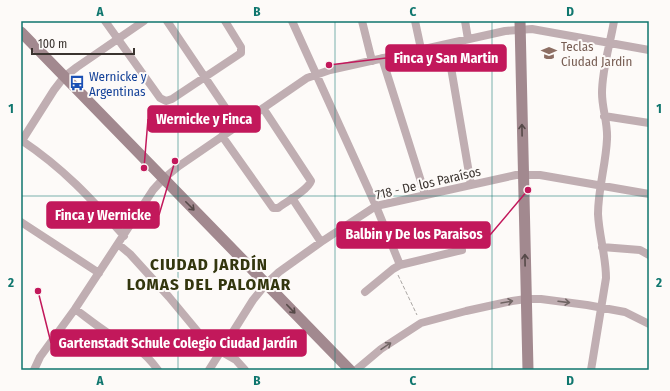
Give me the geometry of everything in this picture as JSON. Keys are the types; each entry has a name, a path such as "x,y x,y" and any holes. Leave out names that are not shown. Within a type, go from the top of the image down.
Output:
{"street":[{"path":"104,21 160,98 166,101 172,99 239,55 242,51 241,46 225,21"},
{"path":"124,236 86,193 66,174 43,155 21,141 64,77 144,21"},
{"path":"167,21 237,125"},
{"path":"292,21 376,206 400,265"},
{"path":"362,21 372,61"},
{"path":"415,21 421,49"},
{"path":"465,21 468,39"},
{"path":"591,370 606,278 598,214 607,140 602,91 614,21"},
{"path":"520,25 528,370"},
{"path":"34,370 40,357 75,309 153,190 163,179 237,125 308,78 330,70 447,44 520,25 532,29 609,44 649,50"},
{"path":"21,32 350,370"},
{"path":"447,44 471,185"},
{"path":"382,58 425,194"},
{"path":"222,136 274,208 278,208 311,182 263,108"},
{"path":"604,116 649,123"},
{"name":"718 - De los Paraísos","path":"209,370 253,300 266,284 321,242 376,206 425,194 523,174 540,175 649,194"},
{"path":"292,198 321,242"},
{"path":"21,222 99,273"},
{"path":"118,244 130,254 169,297 204,340 236,360 246,370"},
{"path":"602,247 640,250 649,255"},
{"path":"365,292 392,269 400,265 462,250"},
{"path":"356,370 421,323 489,305 526,299 540,299 625,312 649,324"},
{"path":"75,309 108,332 134,346 144,354 158,370"}],"path":[{"path":"400,265 398,276 421,323"}],"place":[{"name":"Teclas Ciudad Jardin","path":"549,53"},
{"name":"Finca y San Martin","path":"329,65"},
{"name":"Wernicke y Argentinas","path":"77,83"},
{"name":"Finca y Wernicke","path":"175,161"},
{"name":"Wernicke y Finca","path":"144,168"},
{"name":"Balbin y De los Paraisos","path":"528,190"},
{"name":"Gartenstadt Schule Colegio Ciudad Jardín","path":"38,291"}],"district":[{"name":"CIUDAD JARDÍN LOMAS DEL PALOMAR","path":"209,274"}]}
